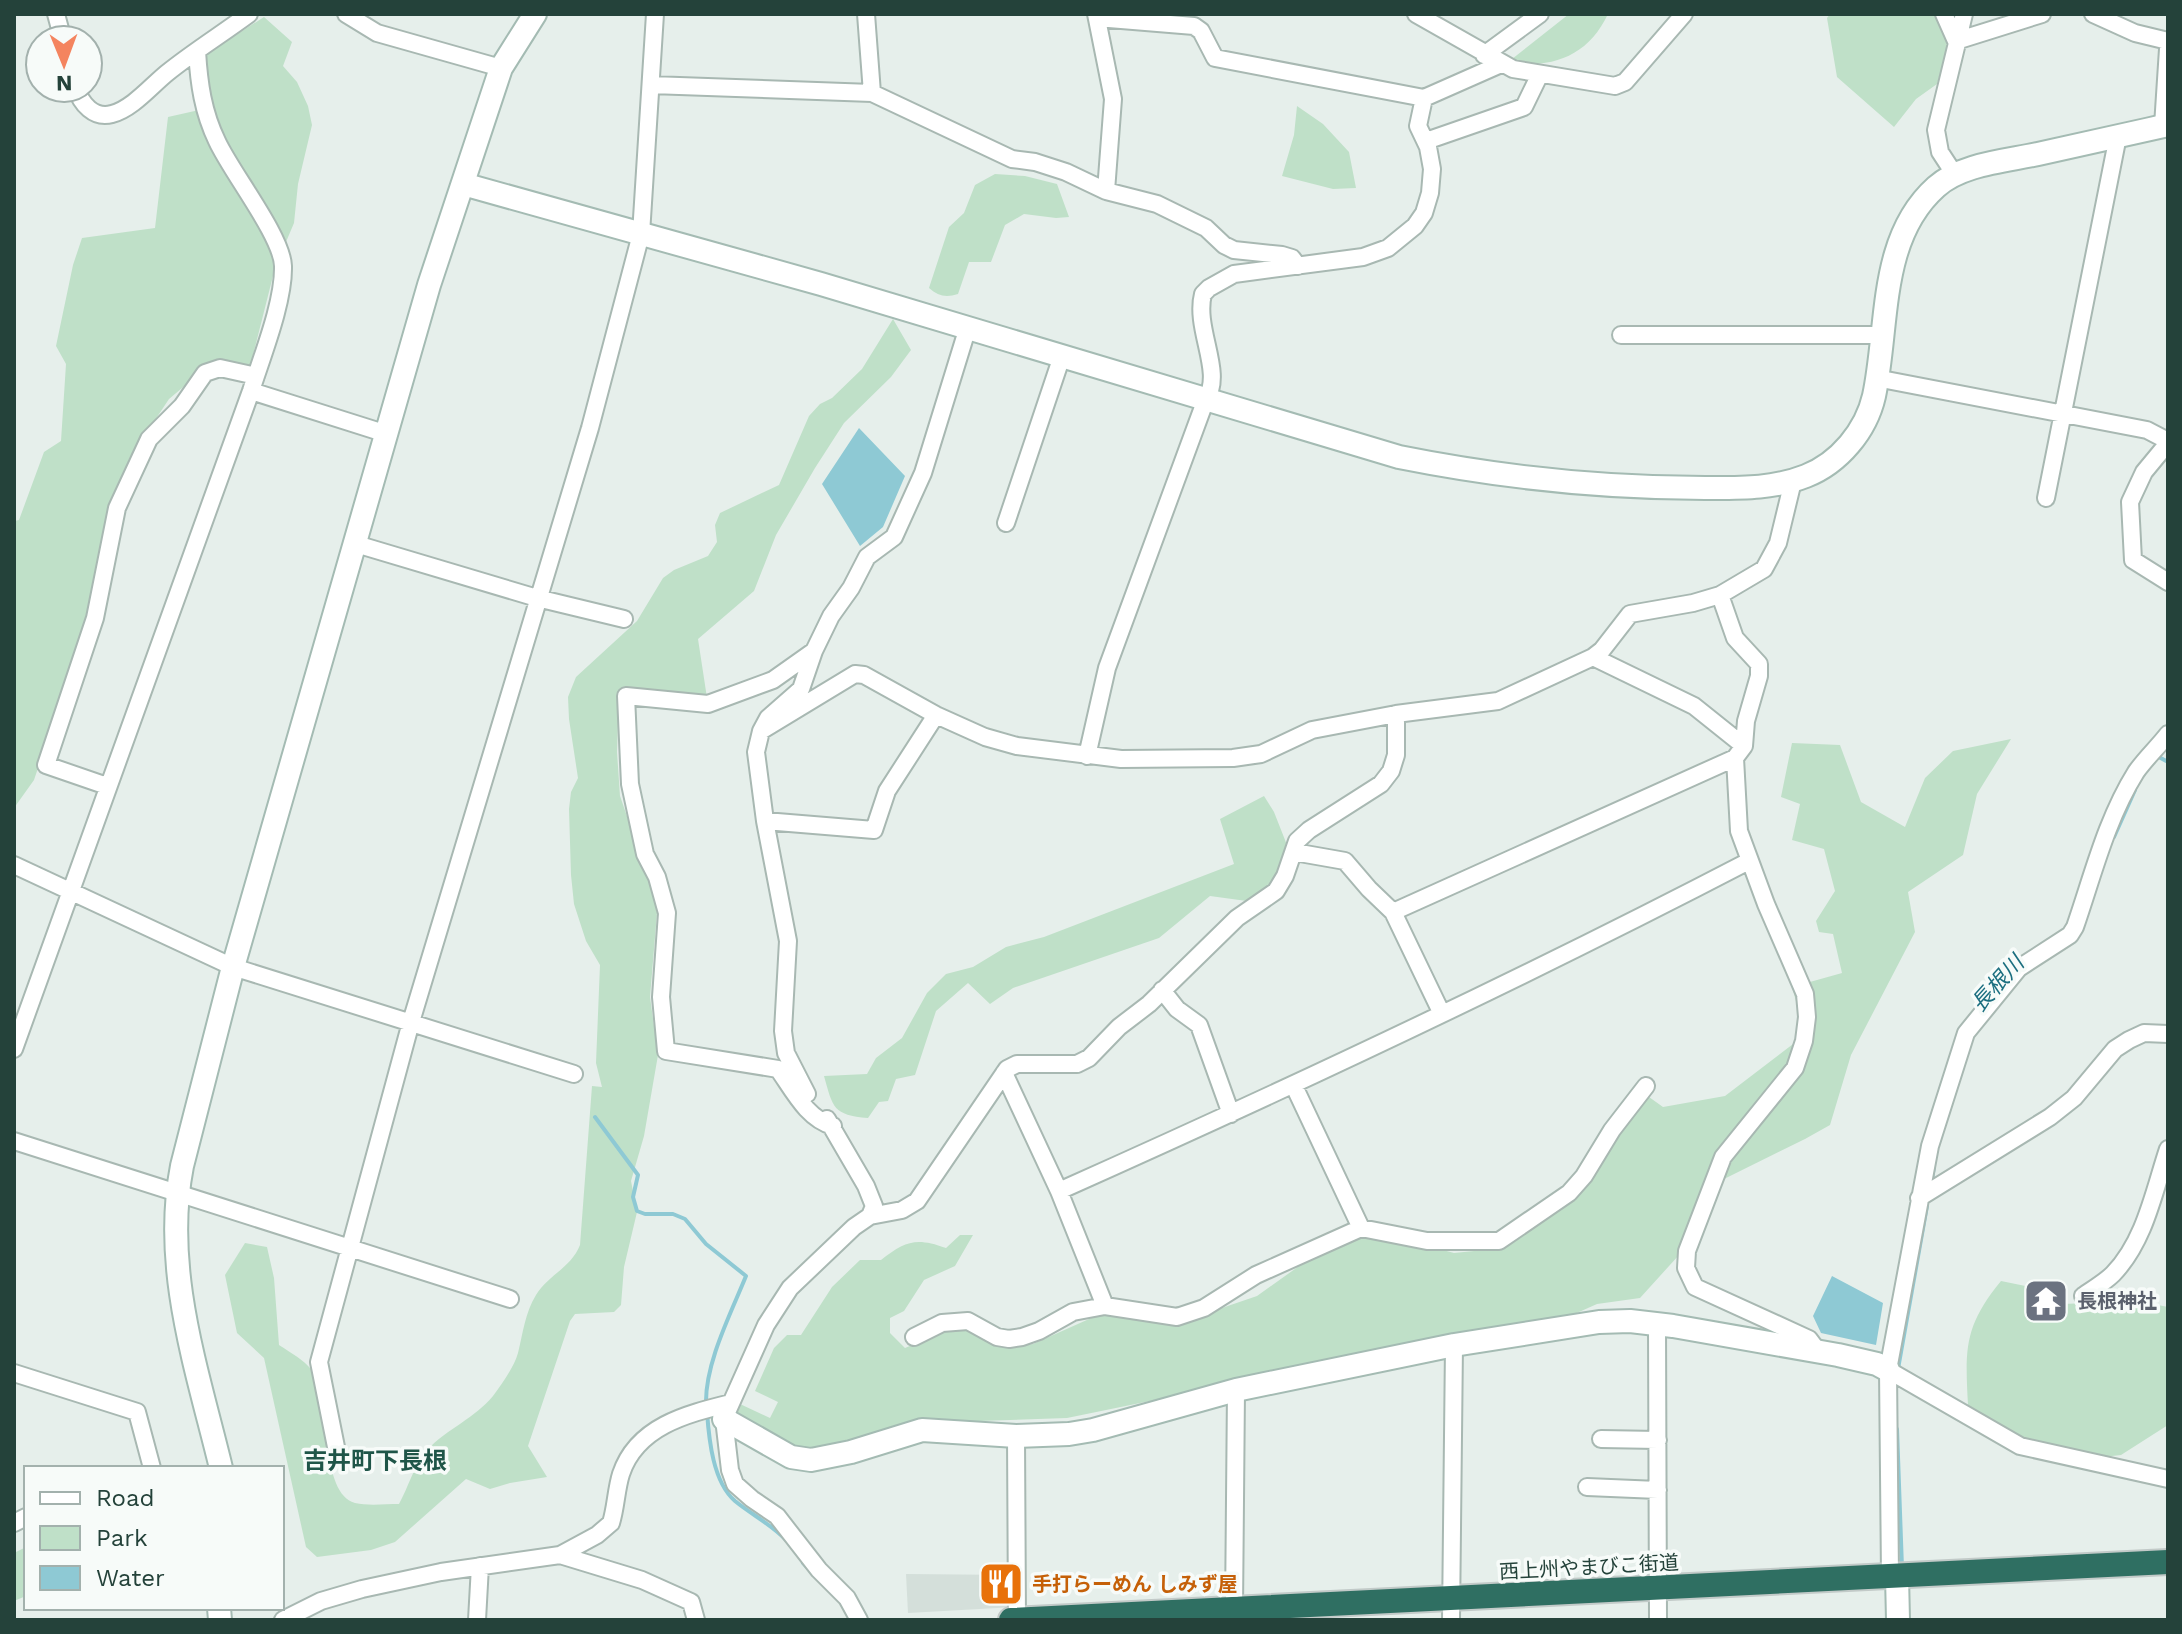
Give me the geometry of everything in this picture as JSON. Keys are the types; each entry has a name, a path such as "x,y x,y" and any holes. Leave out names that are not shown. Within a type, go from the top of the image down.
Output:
{"highway":[{"name":"西上州やまびこ街道","path":"1015,1620 1234,1610 1451,1609 1659,1588 2168,1562"}],"street":[{"path":"85,104 96,114 112,115 122,110 249,14"},
{"path":"346,14 377,33 501,68"},
{"path":"221,1466 179,1291 175,1227 177,1193 189,1133 233,967 429,285 501,68 535,14"},
{"path":"336,1447 319,1362 411,1022 590,428 641,234 655,14"},
{"path":"866,14 872,93"},
{"path":"1416,14 1501,64 1540,74 1621,86 1684,14"},
{"path":"1484,55 1540,14"},
{"path":"1944,14 1956,41"},
{"path":"1955,175 1940,152 1936,130 1964,14"},
{"path":"1956,41 2042,14"},
{"path":"2093,14 2135,33 2168,41"},
{"path":"1106,191 1113,99 1097,16 1194,26 1201,31 1215,58 1424,98 1501,64"},
{"path":"463,184 968,327 1399,457 1469,470 1667,488 1765,487 1793,481 1825,466 1850,443 1868,414 1900,237 1919,204 1938,185 1979,167 2165,125 2168,49"},
{"path":"14,1049 254,384 282,287 283,263 277,243 218,144 205,115 200,96 197,51"},
{"path":"1426,141 1524,107 1540,74"},
{"path":"651,85 872,93 1012,159 1035,162 1066,172 1106,191 1157,204 1206,228 1234,250 1247,254 1282,255 1292,258 1298,266"},
{"path":"1087,756 1107,668 1206,399 1212,390 1213,377 1203,337 1203,294 1234,274 1363,257 1388,248 1415,226 1424,213 1430,193 1432,169 1426,141 1418,126 1424,98"},
{"path":"2046,498 2118,136"},
{"path":"870,1216 874,1206 866,1186 833,1126 808,1096 786,1053 783,1031 788,941 765,821 756,752 768,718 801,689 814,651 831,616 851,588 867,557 894,537 923,473 968,327"},
{"path":"1621,335 1883,335"},
{"path":"1006,523 1062,356"},
{"path":"107,786 46,765 95,618 117,508 149,439 182,406 205,373 220,368 387,434"},
{"path":"1876,378 2147,430 2168,442 2144,472 2130,502 2133,560 2168,582"},
{"path":"761,731 855,674 864,675 936,715 985,737 1017,746 1121,759 1261,754 1312,730 1396,714 1498,701 1593,657 1630,614 1720,595 1764,569 1773,558 1793,481"},
{"path":"356,544 537,598 624,619"},
{"path":"1720,595 1735,638 1759,664 1759,676 1740,752 1739,831 1805,994 1807,1017 1804,1041 1795,1068 1723,1157 1687,1251 1686,1268 1695,1287 1809,1339 1818,1351"},
{"path":"814,651 773,680 708,704 626,696 630,784 645,854 657,877 667,913 661,997 666,1051 778,1069 812,1115 822,1123 833,1126"},
{"path":"1593,657 1694,706 1740,752"},
{"path":"859,1620 847,1598 819,1570 777,1516 735,1484 730,1470 727,1411 766,1325 790,1288 854,1227 870,1216 902,1210 917,1201 1004,1073 1017,1064 1077,1064 1089,1058 1237,918 1276,891 1297,841 1381,784 1391,771 1396,755 1396,714"},
{"path":"765,821 874,830 887,791 936,715"},
{"path":"1898,1620 1888,1370 1930,1146 1966,1033 2019,968 2070,935 2114,814 2137,771 2168,734"},
{"path":"1393,912 1740,752"},
{"path":"1294,852 1345,861 1393,912 1442,1014"},
{"path":"1059,1191 1294,1086 1583,948 1749,861"},
{"path":"14,865 233,967 574,1074"},
{"path":"1162,990 1177,1009 1199,1025 1231,1114"},
{"path":"1919,1198 2050,1117 2074,1098 2115,1049 2144,1033 2168,1034"},
{"path":"1004,1073 1059,1191 1105,1306"},
{"path":"1294,1086 1361,1228"},
{"path":"914,1337 942,1323 968,1321 997,1337 1022,1337 1073,1312 1105,1306 1177,1317 1204,1308 1256,1275 1361,1228 1427,1241 1499,1241 1569,1193 1646,1086"},
{"path":"14,1141 510,1299"},
{"path":"2083,1296 2112,1275 2128,1256 2137,1240 2168,1149"},
{"path":"283,1620 321,1601 362,1589 480,1566 560,1555 597,1535 611,1523 620,1476 627,1460 650,1433 685,1415 727,1411 791,1457 811,1460 851,1452 922,1430 1016,1436 1069,1434 1236,1390 1454,1345 1599,1322 1630,1321 1673,1326 1877,1364 2020,1446 2168,1479"},
{"path":"1657,1325 1658,1620"},
{"path":"1451,1609 1454,1345"},
{"path":"14,1373 137,1412 151,1466"},
{"path":"1234,1610 1236,1390"},
{"path":"1015,1620 1016,1436"},
{"path":"1601,1439 1658,1440"},
{"path":"1587,1487 1658,1490"},
{"path":"560,1555 642,1580 691,1602 696,1620"},
{"path":"477,1620 480,1566"}],"shaded area":[{"path":"906,1574 1015,1575 1015,1607 908,1613"}],"green space":[{"path":"1569,14 1608,14 1591,39 1570,55 1544,63 1514,64 1512,59"},
{"path":"1830,14 1957,14 1937,84 1916,99 1894,127 1837,77 1827,18"},
{"path":"264,17 292,42 283,66 297,82 308,106 312,125 298,184 294,223 275,268 250,367 213,362 169,399 129,459 107,519 90,613 34,780 14,808 14,521 19,520 44,452 61,441 66,364 56,346 73,265 82,238 155,228 168,117 208,108 203,56"},
{"path":"1297,106 1323,124 1349,152 1356,188 1333,189 1282,176 1294,135"},
{"path":"995,174 1025,176 1057,184 1069,217 1024,214 1005,225 991,262 969,262 958,294 946,296 936,293 929,288 949,227 964,213 975,185"},
{"path":"893,319 911,350 891,377 844,423 776,535 754,591 698,639 707,698 619,693 617,752 620,796 655,897 657,913 650,997 658,1055 644,1136 631,1181 637,1212 624,1267 621,1305 614,1312 575,1314 570,1321 528,1446 547,1477 490,1489 466,1479 395,1542 371,1550 317,1557 306,1547 264,1358 237,1333 225,1275 245,1243 267,1247 274,1278 279,1345 305,1363 316,1377 336,1483 344,1496 355,1503 399,1504 427,1450 478,1411 500,1386 516,1358 532,1302 547,1282 571,1260 580,1245 592,1086 602,1087 596,1063 600,965 586,941 574,904 571,875 569,809 571,792 578,778 568,697 576,677 637,621 663,578 708,556 717,542 715,525 720,513 779,485 809,416 862,369"},
{"path":"2011,739 1977,794 1963,855 1908,892 1915,932 1851,1055 1830,1125 1720,1181 1689,1244 1640,1298 1597,1304 1561,1320 1432,1343 1067,1418 917,1423 847,1447 787,1450 732,1411 740,1404 770,1418 778,1402 755,1391 774,1348 787,1335 801,1335 832,1287 860,1260 881,1260 911,1243 946,1248 960,1235 973,1235 955,1266 924,1280 904,1311 890,1318 890,1333 905,1348 943,1332 968,1328 1003,1348 1033,1344 1107,1311 1178,1323 1257,1296 1330,1244 1357,1236 1402,1239 1454,1253 1504,1248 1571,1202 1590,1180 1613,1134 1649,1097 1663,1107 1725,1096 1797,1041 1801,1019 1792,987 1842,973 1833,934 1819,932 1816,921 1835,891 1824,849 1792,840 1800,804 1781,797 1792,743 1840,745 1861,802 1905,827 1925,778 1953,751"},
{"path":"1264,796 1287,845 1273,883 1254,902 1210,896 1159,938 1013,988 990,1004 968,983 936,1011 915,1075 896,1079 888,1101 879,1102 868,1118 848,1115 836,1108 824,1076 867,1074 876,1058 902,1038 927,993 946,974 973,967 1006,947 1044,937 1234,864 1220,819"},
{"path":"2001,1281 2040,1289 2063,1304 2138,1301 2168,1307 2168,1425 2121,1455 2085,1459 2030,1447 1968,1405 1967,1353 1970,1339 1980,1311"},
{"path":"24,1548 24,1597 14,1601 14,1553"}],"water":[{"path":"859,428 905,476 883,527 860,546 822,484"},
{"path":"1832,1276 1883,1303 1876,1345 1821,1333 1813,1316"}],"waterway":[{"name":"長根川","path":"2157,756 2168,762"},
{"name":"長根川","path":"2114,837 2135,790"},
{"path":"595,1117 638,1175 633,1197 637,1211 673,1214 685,1219 706,1244 746,1276 714,1355 706,1404"},
{"name":"長根川","path":"1932,1179 1934,1167"},
{"name":"長根川","path":"1898,1369 1927,1206"},
{"path":"707,1412 717,1472 728,1493 786,1540"},
{"name":"長根川","path":"1897,1429 1902,1568"},
{"path":"803,1563 816,1577"}],"place":[{"name":"長根神社","path":"2046,1301"},
{"name":"手打らーめん しみず屋","path":"1001,1584"}],"district":[{"name":"吉井町下長根","path":"375,1461"}]}
